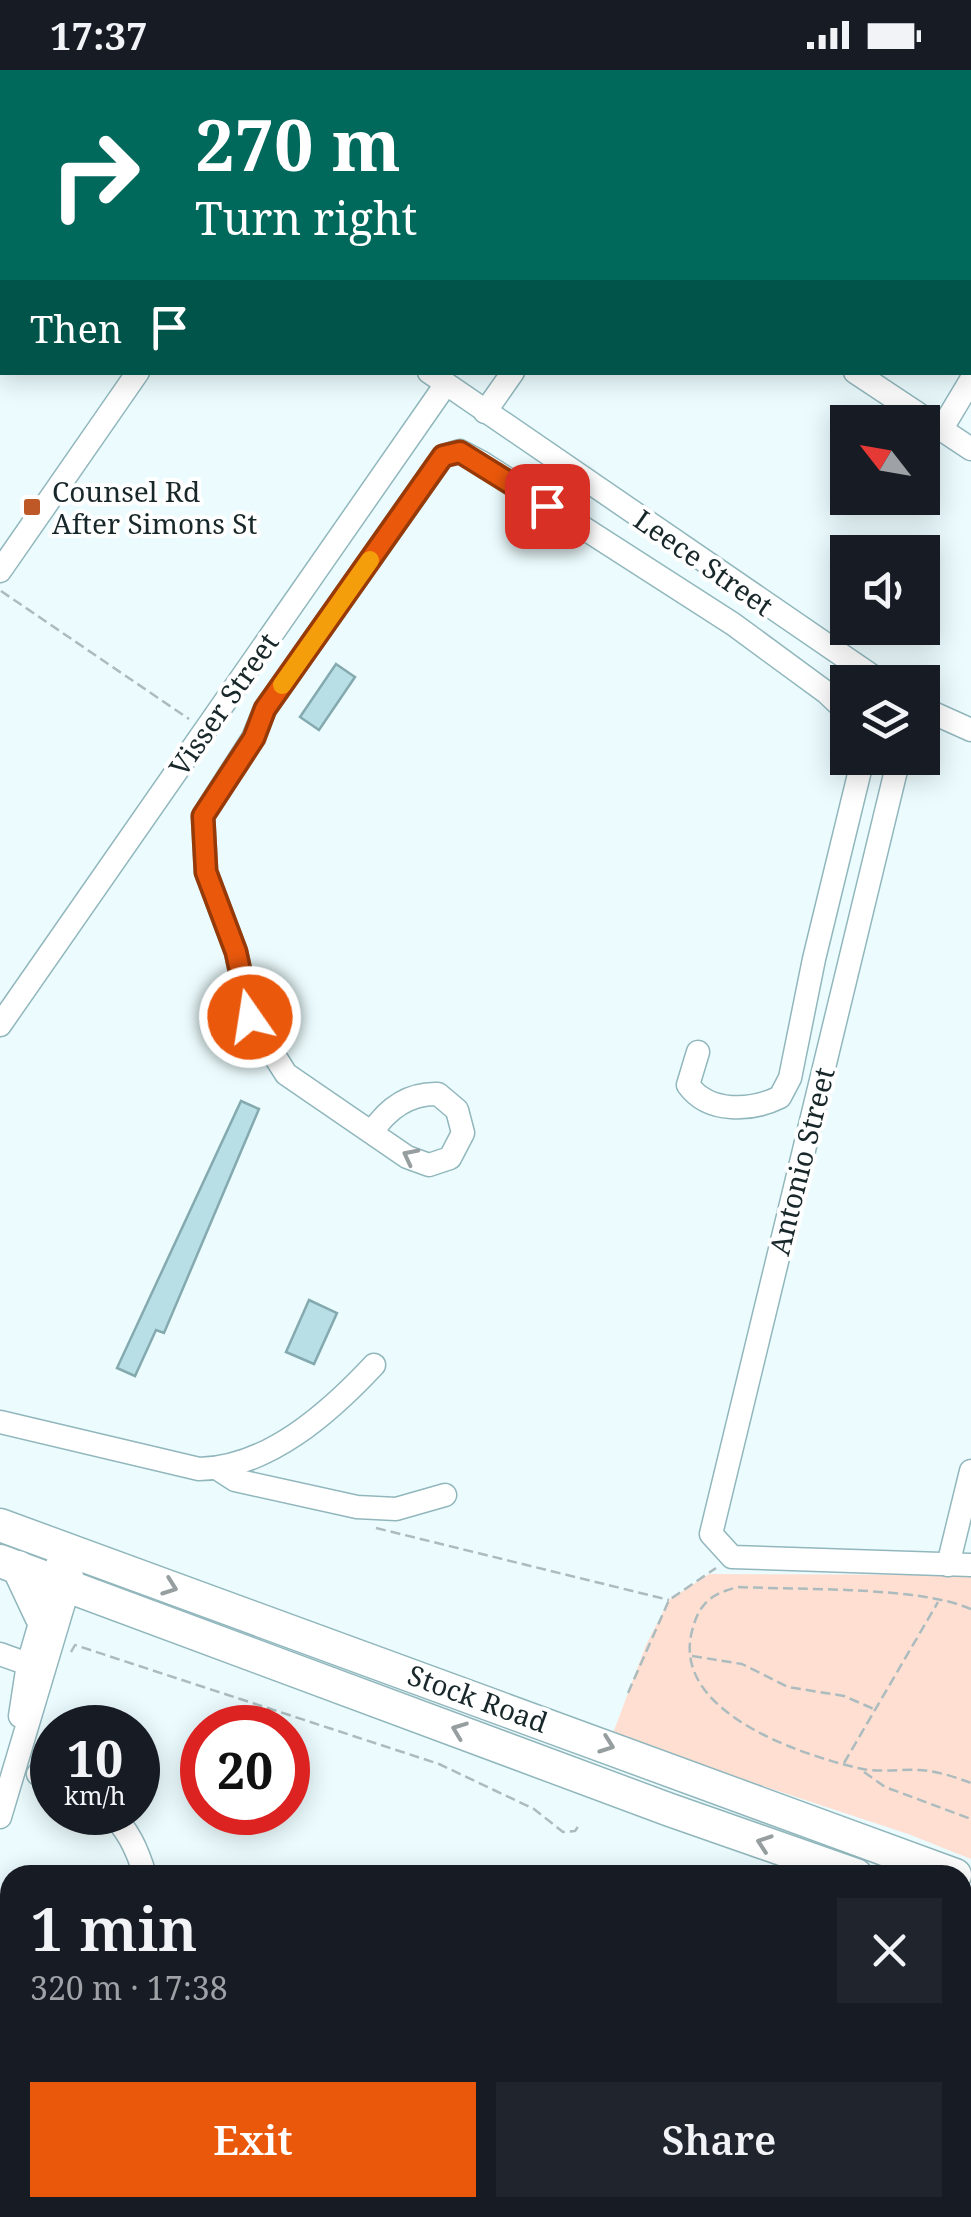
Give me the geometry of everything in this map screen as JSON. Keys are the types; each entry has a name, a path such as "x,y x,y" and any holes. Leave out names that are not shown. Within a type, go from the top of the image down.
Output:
{"highway":[{"name":"Stock Road","path":"0,1526 928,1865"},
{"name":"Stock Road","path":"9,1564 827,1865"},
{"path":"9,1564 41,1616"}],"street":[{"path":"0,574 136,375"},
{"path":"486,412 511,375"},
{"path":"859,375 971,449"},
{"name":"Leece Street","path":"438,378 857,665"},
{"name":"Visser Street","path":"0,1025 205,730 438,378"},
{"path":"941,430 971,380"},
{"path":"372,1132 286,1074 250,1017 236,952 206,872 203,816 254,738 260,721 443,456 460,452 733,624 830,697"},
{"path":"222,704 260,721"},
{"path":"940,716 971,730"},
{"path":"698,1052 688,1085 696,1095 746,1109 780,1097 790,1078 858,775"},
{"name":"Antonio Street","path":"732,1557 711,1534 895,775"},
{"path":"0,1422 199,1469 218,1469 297,1434 338,1403 374,1365"},
{"path":"218,1469 235,1480 357,1507 396,1508 444,1495"},
{"path":"732,1557 959,1565 971,1470"},
{"path":"0,1817 21,1740 20,1714 70,1551"},
{"path":"37,1667 41,1616 60,1583"},
{"path":"0,1654 37,1667"},
{"path":"128,1835 142,1865"}],"path":[{"path":"0,574 205,730"},
{"path":"628,1693 670,1600 732,1557"},
{"path":"971,1609 938,1600 738,1588 714,1593 697,1611 688,1645 696,1678 715,1705 736,1721 860,1769 885,1788 971,1820"},
{"path":"844,1763 938,1600"},
{"path":"37,1667 58,1675 75,1645 439,1764 534,1808 564,1832 575,1831 580,1824"},
{"path":"691,1656 742,1664 788,1687 844,1696 876,1710"},
{"path":"860,1769 925,1770 971,1784"}],"shaded area":[{"path":"709,1574 971,1575 971,1859 908,1834 612,1736 646,1645 669,1600"}],"building":[{"path":"336,664 355,677 319,730 300,717"},
{"path":"241,1101 259,1109 164,1333 156,1330 135,1376 117,1368"},
{"path":"309,1300 337,1313 314,1364 286,1352"}],"slow traffic":[{"path":"282,685 370,560"}],"place":[{"name":"Counsel Rd After Simons St","path":"32,507"}],"route":[{"path":"250,1017 236,952 206,872 203,816 254,738 265,709 443,456 460,452 481,462 547,506"}]}
